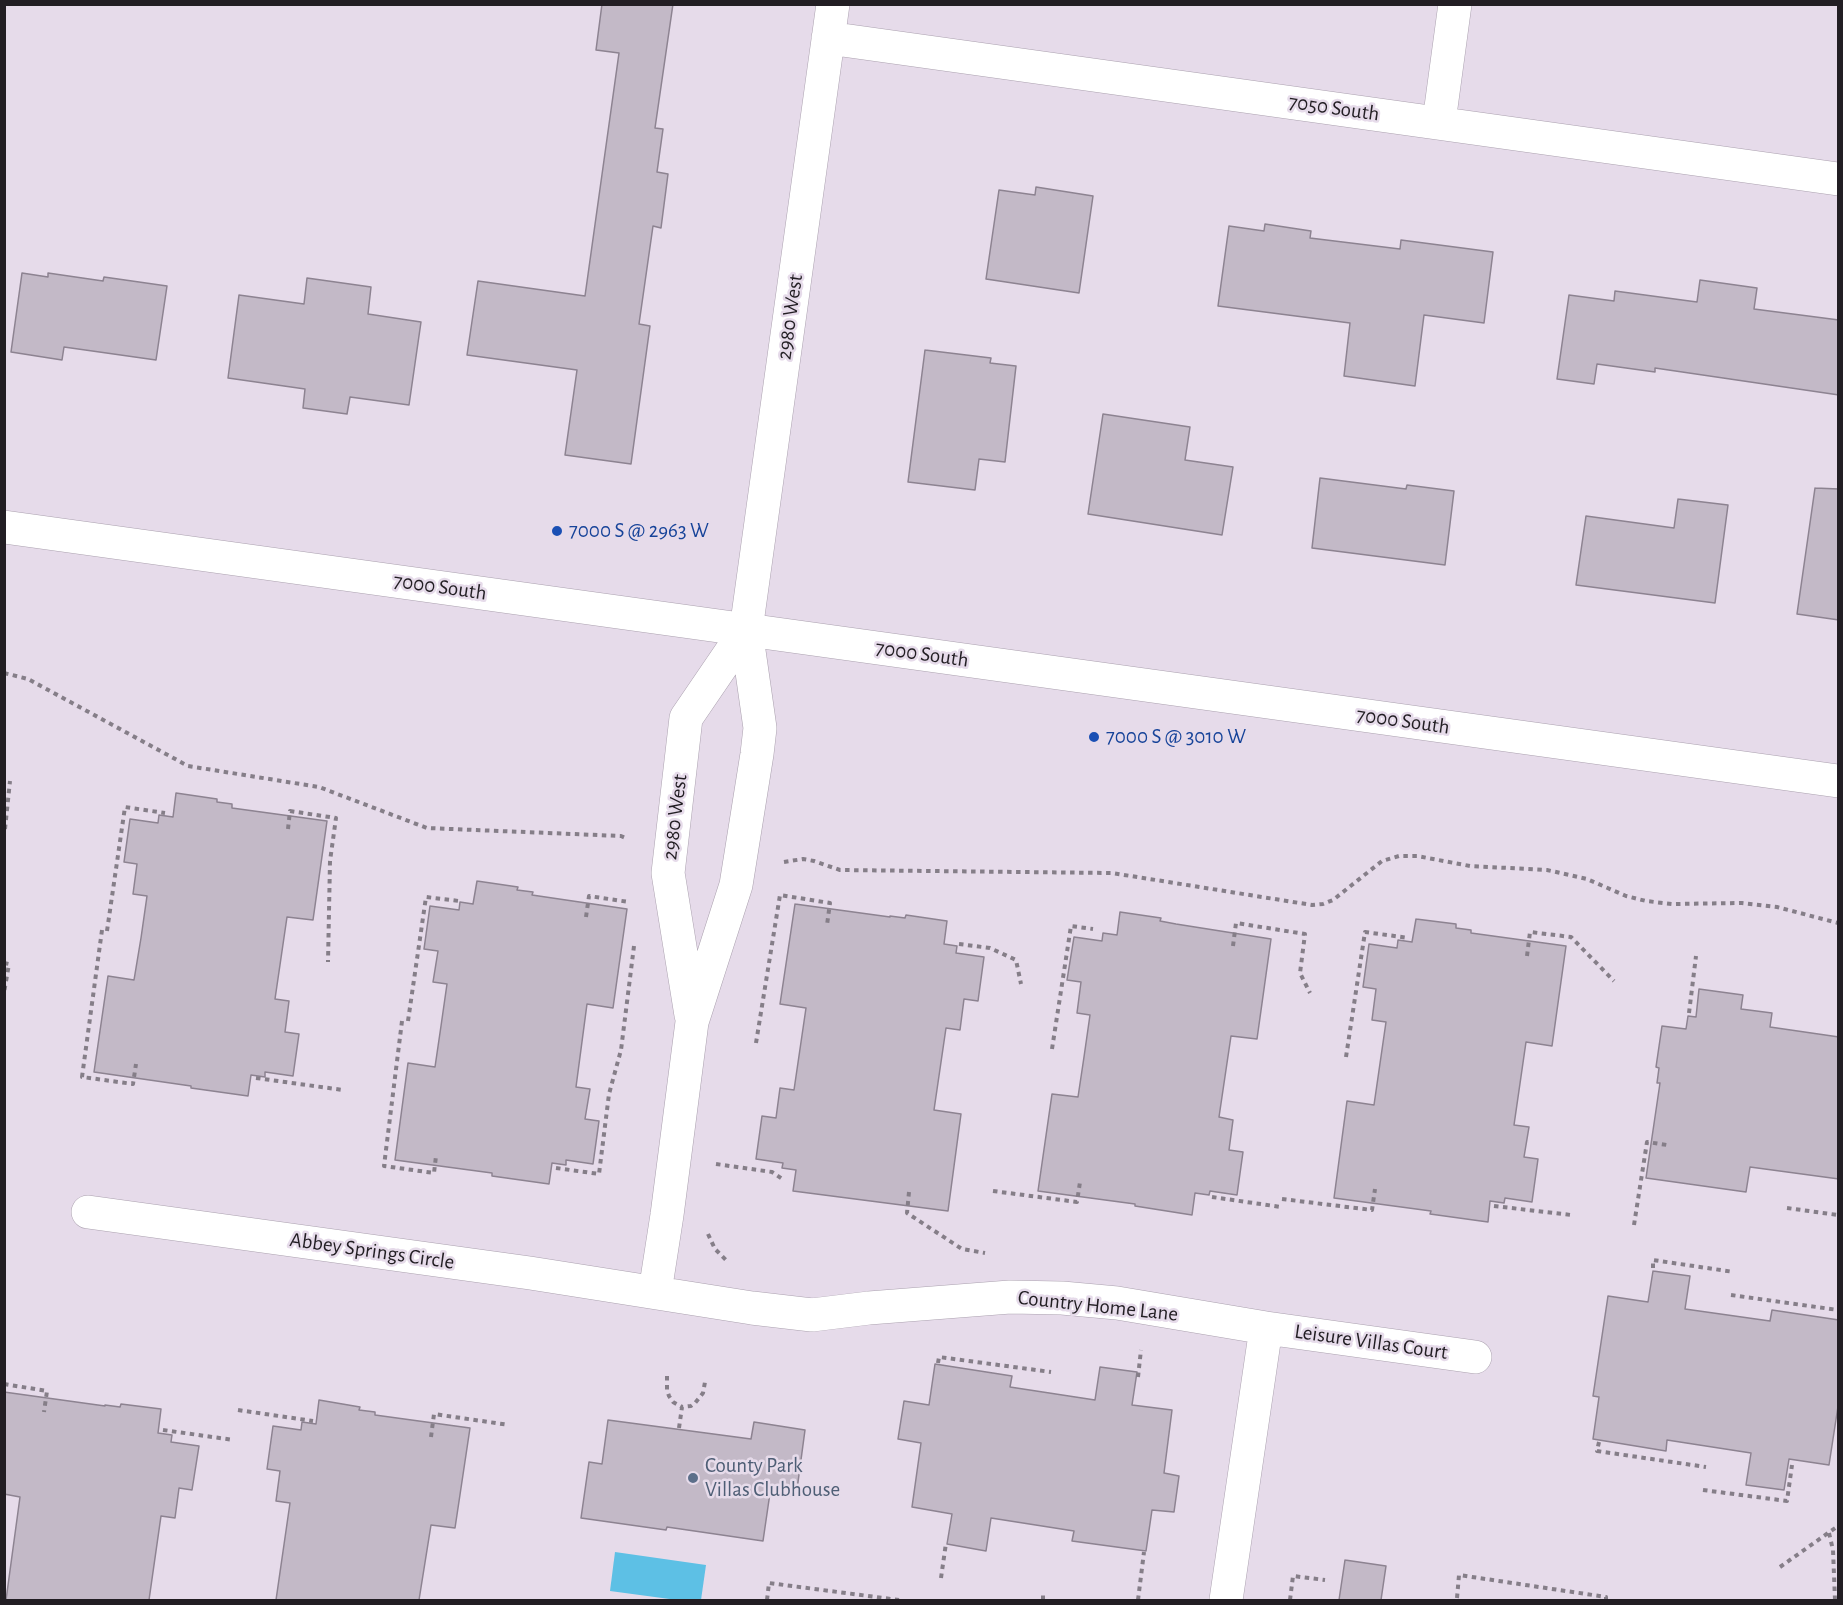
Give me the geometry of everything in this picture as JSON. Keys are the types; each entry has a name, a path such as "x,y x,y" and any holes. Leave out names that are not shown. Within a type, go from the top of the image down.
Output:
{"street":[{"name":"2980 West","path":"655,1292 692,1022 736,885 757,754 760,728 746,630 833,4"},
{"path":"1439,122 1455,4"},
{"name":"7050 South","path":"828,38 1839,179"},
{"name":"7000 South","path":"4,527 1839,782"},
{"name":"2980 West","path":"692,1022 668,873 686,718 746,630"},
{"name":"Abbey Springs Circle","path":"88,1212 655,1292"},
{"name":"Country Home Lane","path":"655,1292 812,1315 869,1308 1010,1297 1062,1298 1117,1303 1266,1328"},
{"path":"1226,1600 1266,1328"},
{"name":"Leisure Villas Court","path":"1266,1328 1475,1357"}],"path":[{"path":"4,673 28,679 188,766 319,787 427,828 621,836 646,847 670,852"},
{"path":"5,829 10,780"},
{"path":"136,1064 133,1084 82,1077 125,807 165,813"},
{"path":"288,829 290,811 336,818 330,861 328,962"},
{"path":"774,864 803,859 840,870 1112,873 1312,905 1333,900 1382,861 1399,856 1417,856 1481,867 1547,870 1587,879 1626,896 1646,901 1672,904 1742,903 1777,907 1839,923"},
{"path":"756,1043 780,895 830,903 828,925"},
{"path":"586,917 589,896 639,904"},
{"path":"436,1156 434,1173 384,1167 426,897 459,901"},
{"path":"1233,946 1236,923 1305,934 1300,973 1310,993"},
{"path":"1052,1049 1071,926 1093,929"},
{"path":"1346,1057 1365,932 1409,938"},
{"path":"1527,956 1530,932 1571,937 1614,981"},
{"path":"556,1168 599,1174 609,1094 621,1050 635,938"},
{"path":"959,944 990,948 1016,960 1021,984"},
{"path":"1689,1013 1696,956"},
{"path":"4,963 9,964 4,993"},
{"path":"256,1078 343,1090"},
{"path":"1634,1225 1647,1142 1667,1145"},
{"path":"675,1159 772,1172 784,1180"},
{"path":"993,1191 1077,1202 1080,1182"},
{"path":"1282,1199 1372,1210 1375,1189"},
{"path":"909,1192 907,1213 962,1249 985,1253"},
{"path":"1212,1197 1281,1207"},
{"path":"1494,1206 1571,1215"},
{"path":"1787,1208 1839,1215"},
{"path":"706,1230 715,1249 731,1263"},
{"path":"1653,1268 1653,1260 1734,1272"},
{"path":"1731,1295 1839,1310"},
{"path":"938,1363 939,1357 1051,1372"},
{"path":"667,1376 669,1396 673,1402 682,1407 696,1403 703,1393 705,1382"},
{"path":"4,1384 47,1391 44,1412"},
{"path":"679,1428 682,1407"},
{"path":"238,1410 313,1421"},
{"path":"431,1437 434,1414 509,1425"},
{"path":"163,1430 234,1440"},
{"path":"1599,1442 1598,1451 1706,1467"},
{"path":"1703,1490 1787,1501 1792,1465"},
{"path":"1780,1567 1839,1526"},
{"path":"1829,1533 1833,1550 1835,1600"},
{"path":"941,1578 946,1543"},
{"path":"1137,1600 1144,1552"},
{"path":"1457,1598 1459,1575 1606,1598 1606,1600"},
{"path":"1290,1600 1293,1576 1325,1580"},
{"path":"767,1600 769,1583 899,1600"},
{"path":"1043,1594 1043,1600"}],"water":[{"path":"615,1552 706,1565 701,1600 677,1600 610,1591"}],"building":[{"path":"602,4 673,4 655,128 663,129 657,172 668,174 661,228 653,226 639,324 650,326 631,464 565,455 577,370 467,355 478,281 585,296 619,53 596,50"},
{"path":"1036,187 1093,196 1079,293 986,279 999,190 1035,195"},
{"path":"1265,224 1311,231 1310,238 1400,249 1401,240 1493,252 1484,323 1424,315 1415,386 1344,376 1350,323 1218,306 1229,226 1264,231"},
{"path":"22,273 48,277 48,273 103,281 104,277 167,286 156,360 64,347 62,360 11,352"},
{"path":"307,278 371,287 368,314 421,322 409,405 350,397 347,414 303,408 305,389 228,378 239,295 304,304"},
{"path":"1700,280 1757,288 1754,309 1839,320 1839,395 1655,368 1655,372 1597,364 1594,384 1557,379 1569,295 1614,301 1615,291 1697,302"},
{"path":"925,350 991,358 990,363 1016,366 1005,462 979,459 975,490 908,482"},
{"path":"1103,414 1190,427 1185,460 1233,467 1222,535 1088,514"},
{"path":"1320,478 1406,489 1407,485 1454,491 1445,565 1312,548"},
{"path":"1815,488 1839,489 1839,620 1797,614"},
{"path":"1678,499 1728,505 1715,603 1576,585 1586,516 1674,528"},
{"path":"176,793 217,799 217,802 232,804 232,808 327,821 313,920 287,917 275,999 289,1001 285,1032 299,1034 293,1076 265,1072 265,1077 251,1075 248,1096 94,1072 108,976 134,980 147,896 133,894 137,864 124,862 130,819 158,823 159,815 173,817"},
{"path":"477,881 518,887 517,890 533,892 532,895 627,909 613,1008 587,1004 576,1087 590,1089 585,1119 599,1121 593,1164 566,1160 566,1165 552,1163 549,1184 492,1176 492,1173 395,1160 408,1063 435,1067 447,984 433,982 438,951 424,949 430,906 459,910 460,902 473,904"},
{"path":"795,904 890,917 905,918 906,915 947,921 944,944 957,946 956,953 984,957 978,1001 964,999 960,1030 946,1028 934,1110 961,1114 948,1211 793,1191 796,1170 782,1168 783,1163 756,1159 762,1116 776,1118 780,1088 794,1090 806,1008 780,1004"},
{"path":"1120,912 1161,918 1160,921 1176,924 1271,939 1257,1039 1231,1036 1219,1117 1233,1120 1229,1150 1243,1152 1237,1195 1210,1191 1209,1195 1195,1193 1192,1215 1135,1206 1135,1204 1038,1191 1052,1094 1078,1097 1090,1015 1077,1013 1081,982 1067,980 1074,937 1102,941 1103,933 1117,935"},
{"path":"1416,919 1456,924 1456,928 1471,930 1471,933 1566,946 1552,1046 1526,1042 1514,1125 1529,1127 1524,1157 1538,1159 1532,1202 1505,1198 1504,1203 1490,1201 1488,1222 1430,1214 1431,1211 1334,1198 1347,1101 1374,1105 1386,1022 1372,1020 1376,989 1363,987 1369,944 1397,948 1398,940 1412,942"},
{"path":"1699,989 1743,995 1741,1009 1772,1013 1770,1027 1839,1037 1839,1179 1750,1167 1746,1192 1646,1178 1660,1083 1657,1083 1659,1068 1656,1067 1662,1026 1686,1029 1688,1016 1696,1017"},
{"path":"1653,1271 1690,1276 1685,1309 1770,1321 1772,1310 1839,1320 1839,1400 1829,1465 1789,1459 1784,1490 1746,1485 1751,1453 1667,1440 1666,1451 1593,1439 1599,1397 1593,1396 1608,1296 1648,1302"},
{"path":"935,1364 1012,1376 1010,1387 1095,1400 1100,1367 1137,1372 1132,1405 1172,1410 1164,1473 1179,1476 1174,1512 1152,1510 1146,1551 1072,1541 1074,1531 991,1518 986,1551 947,1544 952,1514 912,1507 921,1443 898,1439 904,1401 929,1405"},
{"path":"4,1392 105,1406 120,1407 121,1404 161,1409 158,1433 172,1435 171,1442 199,1446 192,1490 179,1488 175,1518 161,1516 149,1600 6,1600 20,1497 4,1494"},
{"path":"319,1400 360,1407 359,1410 375,1412 375,1415 470,1428 455,1528 431,1525 419,1600 276,1600 290,1503 276,1501 280,1471 267,1469 273,1426 301,1430 302,1422 316,1424"},
{"name":"County Park Villas Clubhouse","path":"608,1420 751,1439 754,1422 805,1430 796,1497 770,1493 763,1541 667,1527 666,1530 581,1518 589,1462 602,1464"},
{"path":"1345,1560 1386,1566 1381,1600 1339,1600"}],"place":[{"name":"7000 S @ 2963 W","path":"557,531"},
{"name":"7000 S @ 3010 W","path":"1094,737"},
{"name":"County Park Villas Clubhouse","path":"693,1478"}]}
